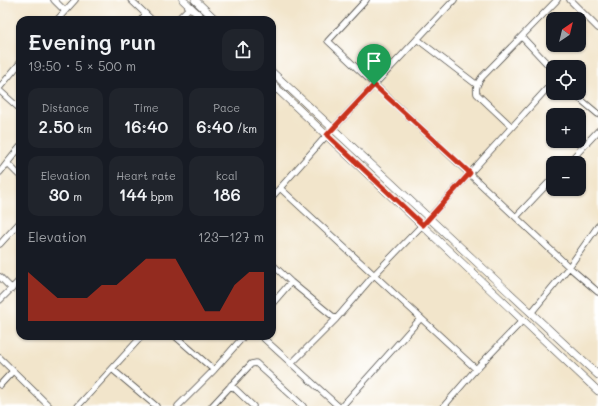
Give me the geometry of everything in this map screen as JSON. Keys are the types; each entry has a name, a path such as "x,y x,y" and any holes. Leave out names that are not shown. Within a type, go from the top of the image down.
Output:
{"main road":[{"path":"183,0 200,16"},
{"path":"195,0 212,16"},
{"path":"276,76 598,375"},
{"path":"276,90 327,135 598,391"}],"street":[{"path":"54,0 65,10"},
{"path":"60,16 75,0"},
{"path":"131,0 146,14"},
{"path":"366,0 328,41 569,267 598,292"},
{"path":"276,192 333,128 454,0"},
{"path":"512,127 477,94 477,85 482,77 557,0"},
{"path":"570,0 598,28"},
{"path":"181,16 190,7"},
{"path":"522,37 546,63"},
{"path":"417,39 477,85"},
{"path":"0,87 16,68"},
{"path":"0,90 16,105"},
{"path":"291,364 336,319 374,275 423,225 546,90"},
{"path":"581,100 598,114"},
{"path":"575,156 598,131"},
{"path":"0,172 16,152"},
{"path":"7,164 16,172"},
{"path":"516,217 546,185"},
{"path":"280,188 476,369"},
{"path":"0,244 16,226"},
{"path":"531,313 569,267 598,226"},
{"path":"276,268 336,319"},
{"path":"0,277 12,289"},
{"path":"276,299 291,282"},
{"path":"0,300 16,284"},
{"path":"342,406 421,318"},
{"path":"444,406 476,369 523,320"},
{"path":"78,406 138,340"},
{"path":"180,340 214,370"},
{"path":"178,406 214,370 240,340"},
{"path":"265,340 338,406"},
{"path":"0,358 49,406"},
{"path":"221,406 214,404 251,364 256,363 303,406"},
{"path":"112,369 156,406"},
{"path":"0,385 13,371"},
{"path":"231,386 253,406"}],"route":[{"path":"374,85 470,173 423,225 327,135 374,85"}]}
